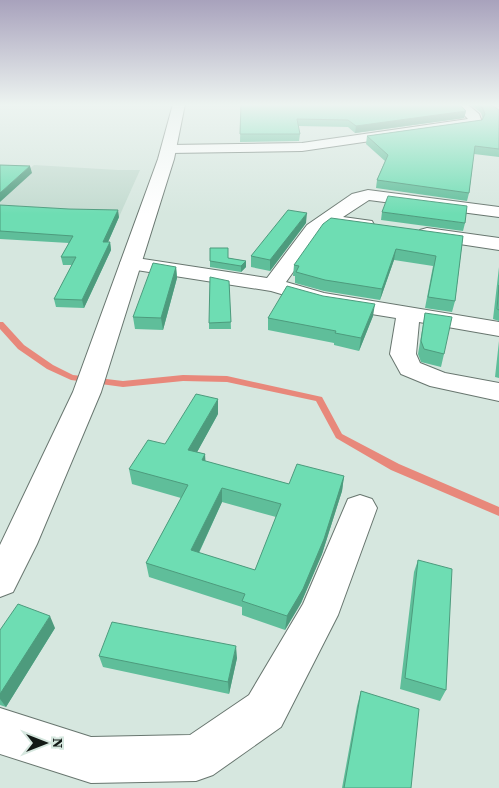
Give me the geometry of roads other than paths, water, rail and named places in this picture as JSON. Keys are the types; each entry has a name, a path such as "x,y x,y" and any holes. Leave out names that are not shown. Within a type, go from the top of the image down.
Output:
{"street":[{"path":"0,580 19,544 91,378 171,141"},
{"path":"168,154 302,147 345,141"},
{"path":"273,285 314,229 358,198 368,195 499,212"},
{"path":"327,220 384,228"},
{"path":"413,232 499,244"},
{"path":"130,263 273,285 322,299 499,329"},
{"path":"408,314 403,354 410,368 439,380 499,392"},
{"path":"0,731 91,760 196,758 265,711 318,615 360,508"}],"waterway":[{"path":"0,324 21,347 50,367 71,377 123,384 183,378 227,379 319,399 339,436 395,467 499,512"}]}
